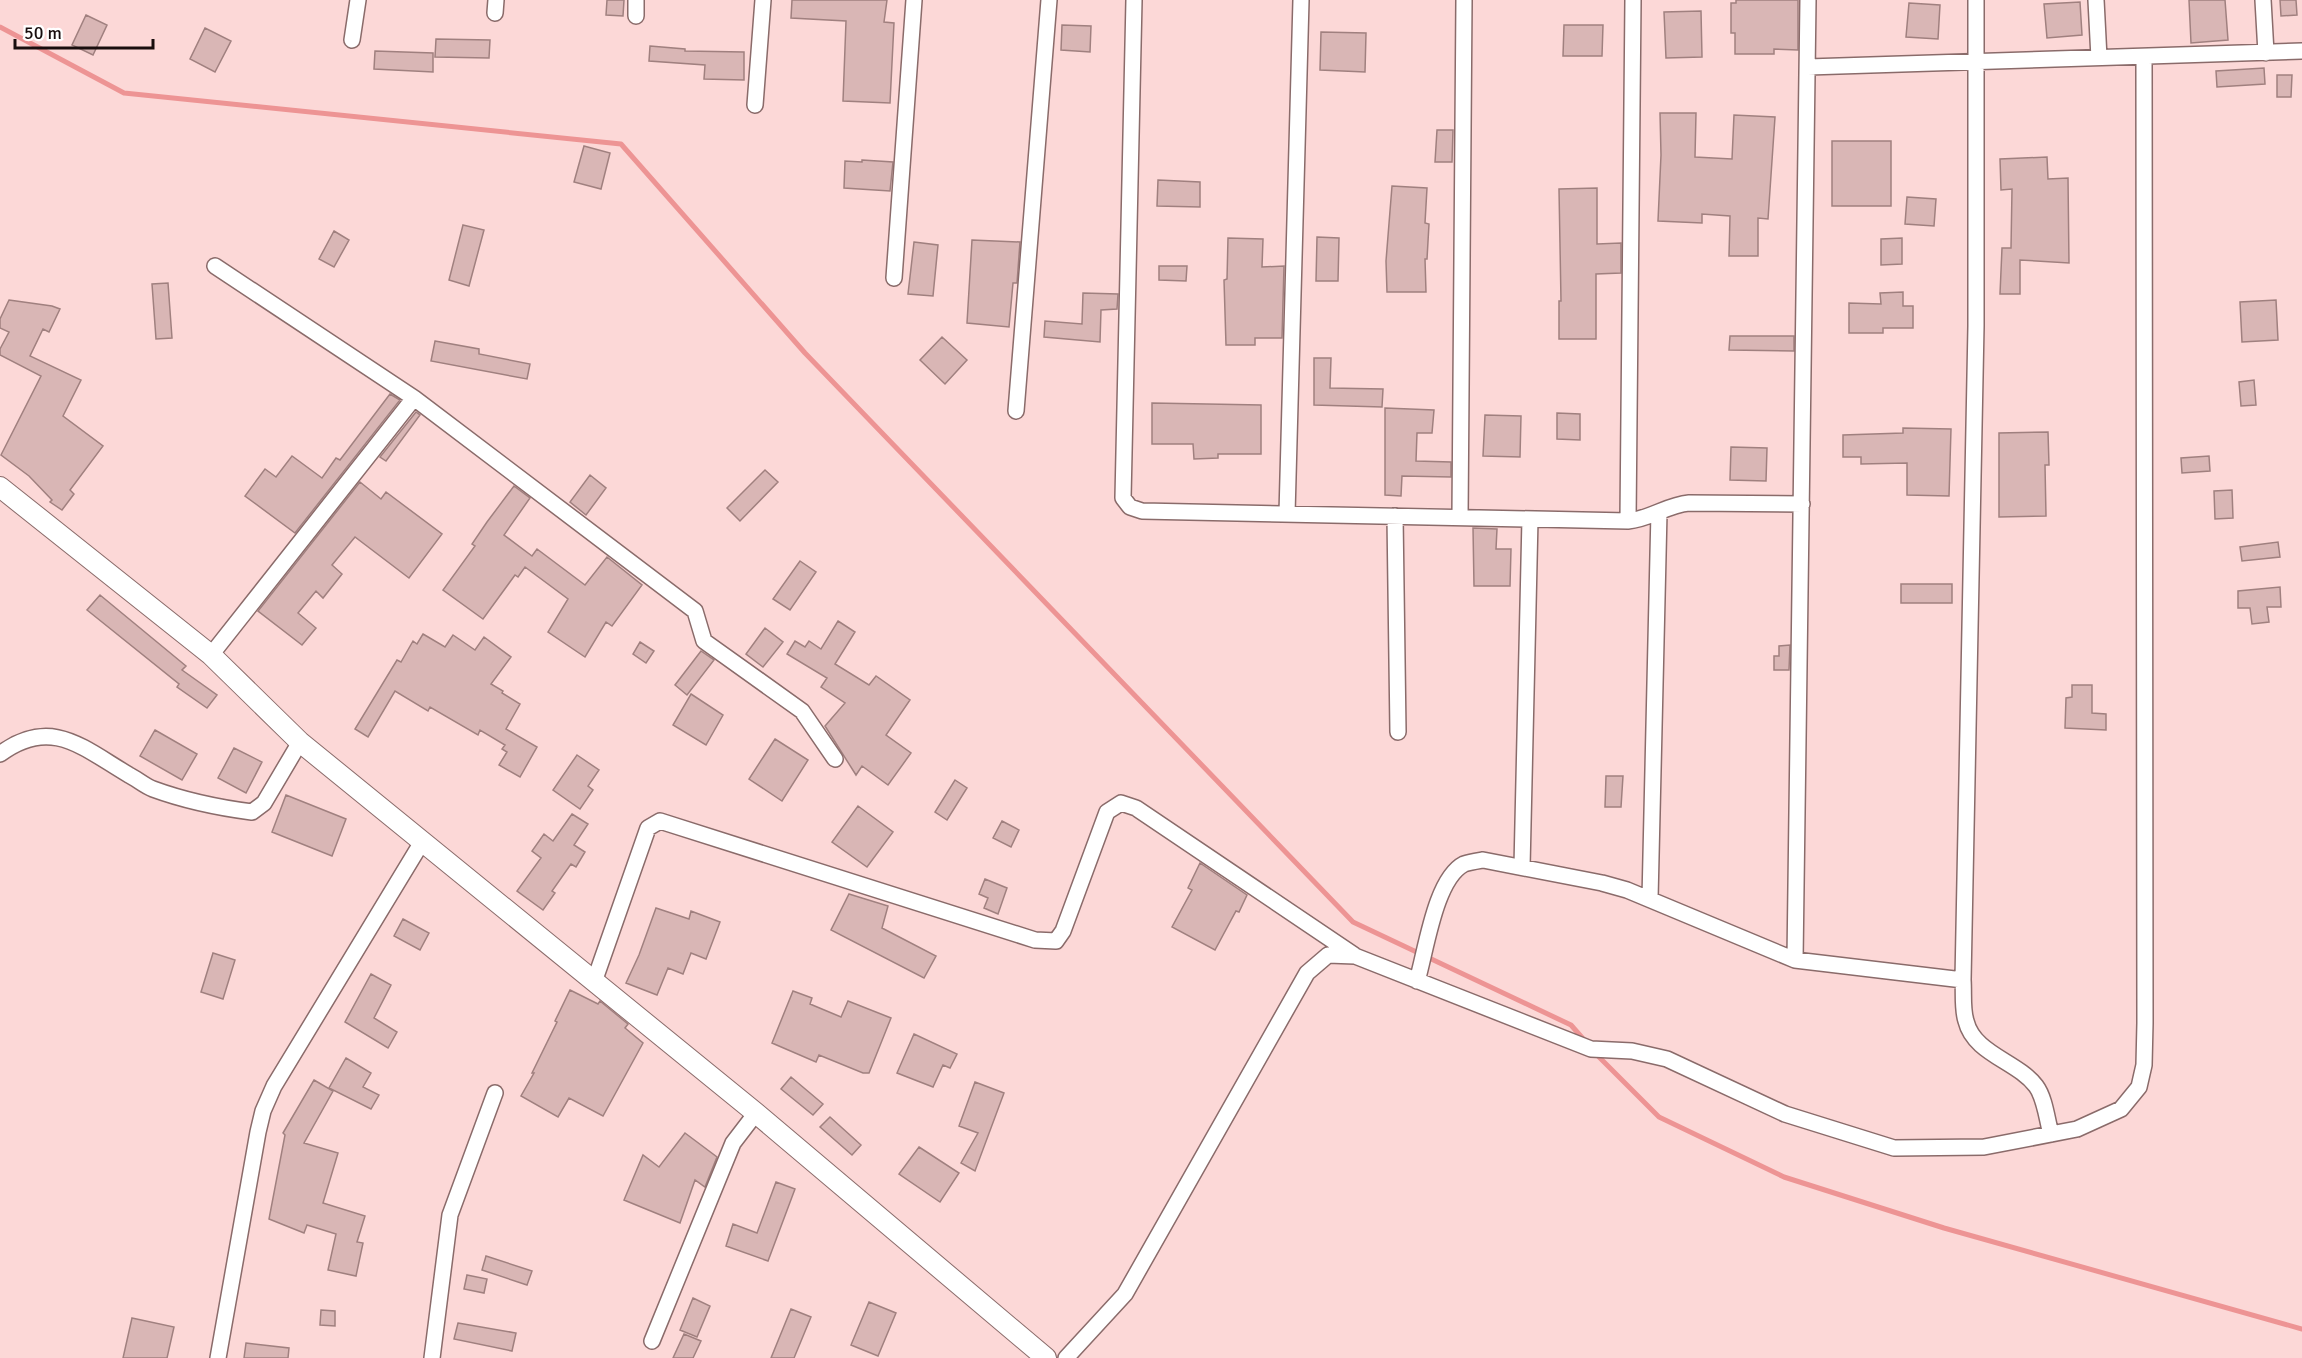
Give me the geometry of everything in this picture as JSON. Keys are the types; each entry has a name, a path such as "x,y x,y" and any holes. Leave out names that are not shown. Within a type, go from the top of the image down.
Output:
{"street":[{"path":"352,40 358,0"},
{"path":"636,0 636,16"},
{"path":"755,105 762,0"},
{"path":"894,278 914,0"},
{"path":"1016,411 1049,0"},
{"path":"1134,0 1124,498 1130,507 1142,511 1628,521 1641,520 1676,504 1802,504"},
{"path":"1287,514 1301,0"},
{"path":"1460,518 1464,0"},
{"path":"1628,521 1633,0"},
{"path":"1796,960 1808,0"},
{"path":"1976,0 1976,326 1963,980 1965,1021 1971,1034 1979,1043 2027,1076 2037,1088 2051,1134"},
{"path":"2096,0 2099,58"},
{"path":"2263,0 2266,53"},
{"path":"1808,67 2302,51"},
{"path":"594,982 648,828 660,821 1035,940 1056,941 1063,931 1107,812 1121,803 1136,808 1355,956 1591,1049 1632,1051 1667,1059 1785,1114 1894,1148 1984,1147 2077,1129 2121,1109 2139,1087 2144,1065 2144,57"},
{"path":"215,266 414,398 695,611 704,641 802,711 835,759"},
{"path":"211,655 414,398"},
{"path":"0,487 211,655 300,742 756,1113 1046,1358"},
{"path":"1650,899 1659,512"},
{"path":"1395,516 1398,732"},
{"path":"1522,867 1530,519"},
{"path":"0,754 14,744 39,735 70,740 152,788 231,809 252,812 264,803 300,742"},
{"path":"218,1358 263,1111 274,1086 422,842"},
{"path":"1417,981 1437,904 1446,883 1463,864 1483,860 1602,883 1650,899 1796,960 1963,980"},
{"path":"1066,1358 1125,1294 1307,974 1328,955 1355,956"},
{"path":"432,1358 450,1215 495,1093"},
{"path":"652,1341 731,1149 756,1113"}],"building":[{"path":"607,0 624,0 623,16 606,15"},
{"path":"792,0 887,0 884,22 894,23 890,103 843,101 846,21 791,18"},
{"path":"1736,0 1798,0 1798,50 1774,49 1774,54 1735,54 1735,33 1731,33 1731,3 1736,3"},
{"path":"2189,0 2225,0 2228,40 2191,43"},
{"path":"2280,0 2296,0 2297,15 2281,16"},
{"path":"2080,2 2082,35 2047,38 2044,4"},
{"path":"1909,3 1940,5 1938,39 1906,37"},
{"path":"1701,11 1702,57 1666,58 1664,12"},
{"path":"86,15 107,25 93,55 72,45"},
{"path":"1062,25 1091,26 1090,52 1061,50"},
{"path":"1564,25 1603,25 1602,56 1563,56"},
{"path":"205,28 231,41 215,72 190,59"},
{"path":"1321,32 1366,33 1365,72 1320,70"},
{"path":"436,39 490,40 489,58 435,57"},
{"path":"650,46 685,49 685,51 744,52 744,80 704,79 705,65 649,61"},
{"path":"375,51 433,53 433,72 374,69"},
{"path":"2264,68 2265,84 2217,87 2216,71"},
{"path":"2277,75 2292,75 2291,97 2277,97"},
{"path":"1660,113 1696,113 1695,157 1732,159 1734,115 1775,117 1768,219 1758,218 1758,256 1729,256 1730,216 1702,214 1702,223 1658,221"},
{"path":"1437,130 1453,130 1452,162 1435,162"},
{"path":"1832,141 1891,141 1891,206 1832,206"},
{"path":"584,146 610,153 601,189 574,182"},
{"path":"2047,157 2048,179 2068,178 2069,263 2020,260 2020,294 2000,294 2002,248 2011,248 2012,189 2001,190 2000,159"},
{"path":"862,160 893,162 890,191 844,188 845,161 862,162"},
{"path":"1158,180 1200,182 1200,207 1157,206"},
{"path":"1392,186 1427,188 1425,223 1429,224 1427,259 1425,259 1426,292 1387,292 1386,261"},
{"path":"1597,188 1597,244 1621,243 1621,273 1596,274 1596,339 1559,339 1559,301 1561,301 1559,189"},
{"path":"1907,197 1936,199 1934,226 1905,224"},
{"path":"463,225 484,230 469,286 449,280"},
{"path":"334,231 349,240 334,267 319,259"},
{"path":"1317,237 1339,238 1338,281 1316,281"},
{"path":"1228,238 1263,239 1262,267 1284,266 1282,338 1255,338 1255,345 1226,345 1224,280 1227,279"},
{"path":"1902,238 1902,264 1881,265 1881,239"},
{"path":"972,240 1020,242 1017,283 1013,283 1009,327 967,323"},
{"path":"914,242 938,245 933,296 908,294"},
{"path":"1159,266 1187,266 1186,281 1159,280"},
{"path":"168,283 172,338 156,339 152,284"},
{"path":"1903,292 1903,306 1913,306 1913,328 1883,328 1883,333 1849,333 1849,303 1881,304 1880,293"},
{"path":"1083,293 1118,294 1117,309 1101,310 1100,342 1044,337 1045,321 1082,324"},
{"path":"9,300 60,309 49,332 43,329 30,356 81,380 63,416 103,446 70,490 74,494 62,510 50,502 52,500 29,476 1,455 41,376 0,355 0,349 9,332 0,328 0,319"},
{"path":"2276,300 2278,340 2242,342 2240,302"},
{"path":"1730,336 1794,336 1794,351 1729,350"},
{"path":"942,337 967,360 945,384 920,360"},
{"path":"435,341 479,349 479,354 530,364 527,379 431,361"},
{"path":"1314,358 1331,358 1330,388 1383,389 1382,407 1314,405"},
{"path":"2254,380 2256,405 2241,406 2239,382"},
{"path":"390,394 400,400 295,533 245,496 265,469 276,477 292,456 322,478 336,458 340,460"},
{"path":"1152,403 1261,405 1261,454 1218,454 1218,458 1194,459 1193,444 1152,444"},
{"path":"1385,408 1434,410 1432,433 1417,433 1416,461 1451,462 1451,477 1402,476 1401,496 1385,495"},
{"path":"416,412 420,415 386,461 380,457"},
{"path":"1557,413 1580,414 1580,440 1557,439"},
{"path":"1485,415 1521,416 1520,457 1483,456"},
{"path":"1903,428 1951,429 1949,496 1907,495 1907,463 1861,464 1861,457 1843,457 1843,435 1903,433"},
{"path":"2048,432 2049,465 2045,465 2046,516 1999,517 1999,433"},
{"path":"1731,447 1767,448 1766,481 1730,480"},
{"path":"2209,456 2210,471 2182,473 2181,458"},
{"path":"765,470 778,482 740,521 727,508"},
{"path":"590,475 606,488 586,515 570,502"},
{"path":"360,482 381,499 386,492 442,534 409,578 355,537 332,565 342,574 323,598 316,591 298,613 316,628 302,645 258,611"},
{"path":"514,486 530,498 504,535 532,556 537,549 585,585 607,557 642,585 612,626 606,622 585,657 548,632 568,599 525,567 518,577 515,575 483,619 443,590 475,546 472,544 487,522"},
{"path":"2232,490 2233,518 2215,519 2214,491"},
{"path":"1473,528 1497,529 1496,549 1511,549 1510,586 1474,586"},
{"path":"2278,542 2280,557 2242,561 2240,547"},
{"path":"800,561 816,572 790,610 773,599"},
{"path":"1901,584 1952,584 1952,603 1901,603"},
{"path":"2280,587 2281,607 2267,607 2269,622 2252,624 2250,608 2238,608 2238,591"},
{"path":"100,595 186,666 182,670 217,695 207,708 177,687 179,684 87,610"},
{"path":"838,621 855,632 835,664 869,685 876,676 910,700 886,735 911,753 888,785 862,766 856,775 825,726 845,703 821,687 827,678 787,654 795,641 805,647 809,641 821,649"},
{"path":"765,628 783,642 763,667 746,654"},
{"path":"423,634 445,647 453,635 475,650 484,637 511,657 491,684 520,704 506,729 537,747 520,777 499,765 507,752 502,749 505,745 480,730 478,735 430,707 428,711 395,691 368,737 355,729 397,660 401,662 413,641 417,644"},
{"path":"640,642 654,651 646,663 633,654"},
{"path":"1790,645 1789,670 1774,670 1774,656 1779,656 1779,646"},
{"path":"701,651 714,660 687,695 675,685"},
{"path":"2072,685 2092,685 2092,713 2106,714 2106,730 2065,728 2066,698 2072,697"},
{"path":"691,694 723,715 706,745 673,725"},
{"path":"155,730 197,754 182,780 140,756"},
{"path":"775,739 808,760 782,801 749,779"},
{"path":"234,748 262,762 246,793 218,778"},
{"path":"577,755 599,770 588,786 593,790 580,809 553,790"},
{"path":"1606,776 1623,776 1621,807 1605,807"},
{"path":"955,780 967,788 947,820 935,812"},
{"path":"286,795 346,819 332,856 272,832"},
{"path":"858,806 893,832 867,867 832,842"},
{"path":"572,814 588,824 574,845 585,852 576,867 571,864 552,891 555,893 543,910 517,891 541,858 532,851 544,834 553,841"},
{"path":"1002,821 1019,830 1011,847 993,838"},
{"path":"1200,863 1247,895 1215,950 1172,927 1192,890 1188,888"},
{"path":"985,879 1007,888 998,914 984,908 988,898 979,894"},
{"path":"849,894 888,906 882,928 936,956 924,978 831,930"},
{"path":"656,908 689,919 691,911 720,922 706,959 691,953 683,974 668,968 657,995 626,983"},
{"path":"403,919 429,933 420,950 394,936"},
{"path":"213,953 235,960 223,999 201,992"},
{"path":"371,974 391,985 374,1018 397,1032 388,1048 345,1022"},
{"path":"570,990 598,1004 600,1001 628,1024 625,1028 643,1043 603,1116 569,1098 558,1117 521,1096 534,1073 532,1073"},
{"path":"793,991 812,998 810,1004 841,1017 848,1001 891,1018 869,1073 863,1073 819,1055 816,1062 772,1043"},
{"path":"914,1034 957,1054 950,1068 943,1065 933,1087 897,1073"},
{"path":"346,1058 371,1073 363,1087 379,1095 371,1109 329,1088"},
{"path":"791,1077 823,1104 813,1115 781,1089"},
{"path":"314,1080 333,1091 304,1143 338,1153 323,1203 365,1216 357,1242 363,1243 356,1276 328,1270 336,1234 307,1225 304,1233 269,1219 285,1135 283,1133"},
{"path":"975,1082 1004,1093 975,1171 961,1163 978,1133 959,1126"},
{"path":"830,1117 861,1145 852,1155 820,1127"},
{"path":"685,1133 717,1157 705,1187 695,1180 680,1223 624,1200 643,1155 659,1167"},
{"path":"919,1147 959,1173 940,1202 899,1174"},
{"path":"776,1182 795,1189 768,1261 726,1246 733,1224 757,1233"},
{"path":"486,1256 532,1271 527,1285 482,1270"},
{"path":"467,1275 487,1279 484,1293 464,1289"},
{"path":"693,1298 710,1306 697,1337 680,1330"},
{"path":"869,1302 896,1313 878,1356 851,1345"},
{"path":"791,1309 811,1317 794,1358 771,1358"},
{"path":"321,1310 335,1311 335,1326 320,1325"},
{"path":"132,1318 174,1327 167,1358 123,1358"},
{"path":"458,1323 516,1333 512,1351 454,1339"},
{"path":"684,1334 701,1341 693,1358 673,1358"},
{"path":"246,1343 289,1348 288,1358 244,1358"}],"waterway":[{"path":"0,27 124,93 621,144 805,353 1353,922 1571,1025 1585,1041"},
{"path":"1595,1053 1659,1117 1784,1177 1944,1228 2302,1329"}]}
